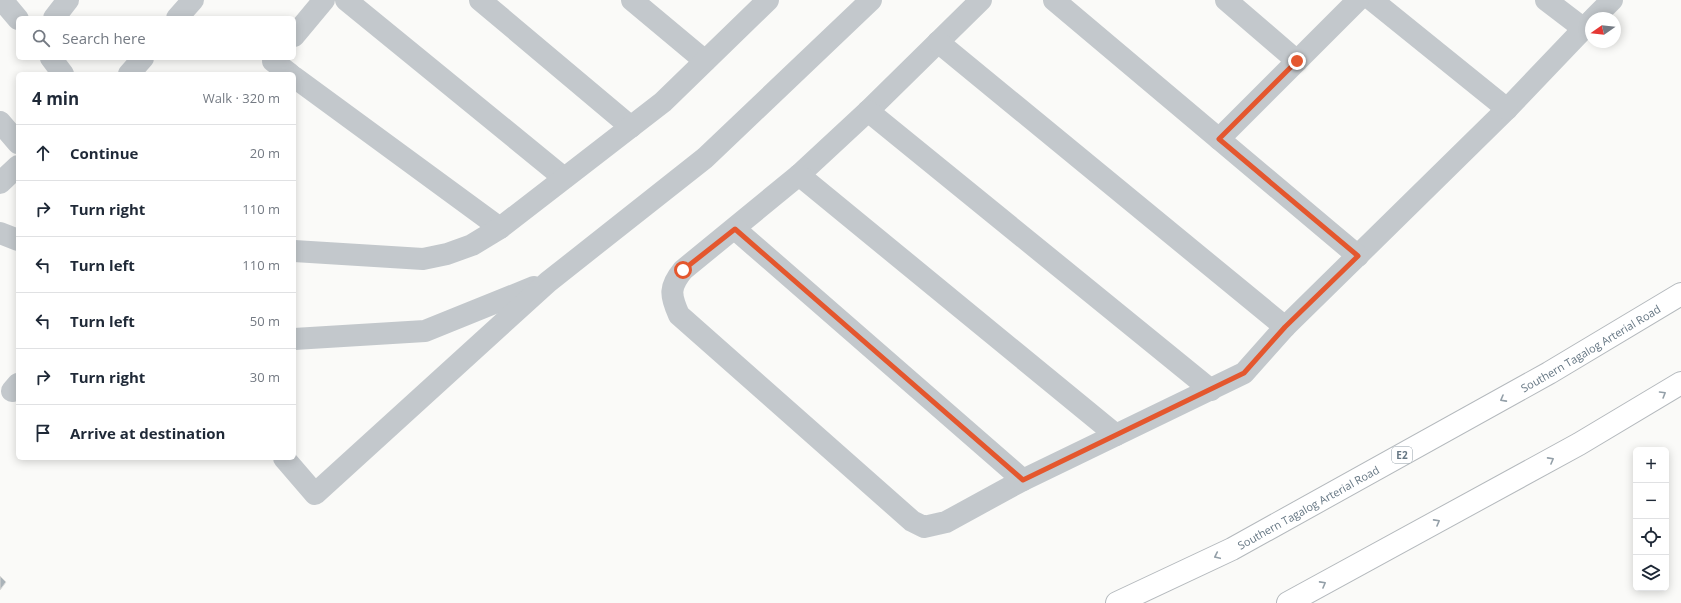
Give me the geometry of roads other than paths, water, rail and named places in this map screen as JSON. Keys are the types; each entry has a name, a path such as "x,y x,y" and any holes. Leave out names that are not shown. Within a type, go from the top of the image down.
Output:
{"highway":[{"name":"Southern Tagalog Arterial Road","path":"1117,603 1232,549 1549,374 1681,294"},
{"path":"1288,603 1579,444 1681,383"}],"street":[{"path":"2,0 16,17"},
{"path":"56,16 68,0"},
{"path":"179,16 193,0"},
{"path":"296,34 324,0"},
{"path":"346,0 564,178"},
{"path":"480,0 631,127"},
{"path":"632,0 705,61"},
{"path":"296,251 423,258 447,254 472,245 500,228 663,102 768,0"},
{"path":"286,460 314,494 548,282 705,158 871,0"},
{"path":"981,0 868,112 735,229 683,270 674,280 671,291 674,305 679,315 912,521 924,527 946,522 1023,480 1244,373 1285,327 1507,109 1585,28"},
{"path":"1054,0 1358,256"},
{"path":"1226,0 1297,61"},
{"path":"1219,139 1358,0"},
{"path":"1372,0 1507,109"},
{"path":"1546,0 1585,20"},
{"path":"1601,12 1612,0"},
{"path":"938,42 1285,327"},
{"path":"52,60 62,72"},
{"path":"131,72 141,60"},
{"path":"296,78 500,228"},
{"path":"868,112 1211,390"},
{"path":"0,122 16,141"},
{"path":"0,183 16,168"},
{"path":"799,174 1116,435"},
{"path":"735,229 1023,480"},
{"path":"0,233 16,239"},
{"path":"296,339 425,331 548,282"}]}
